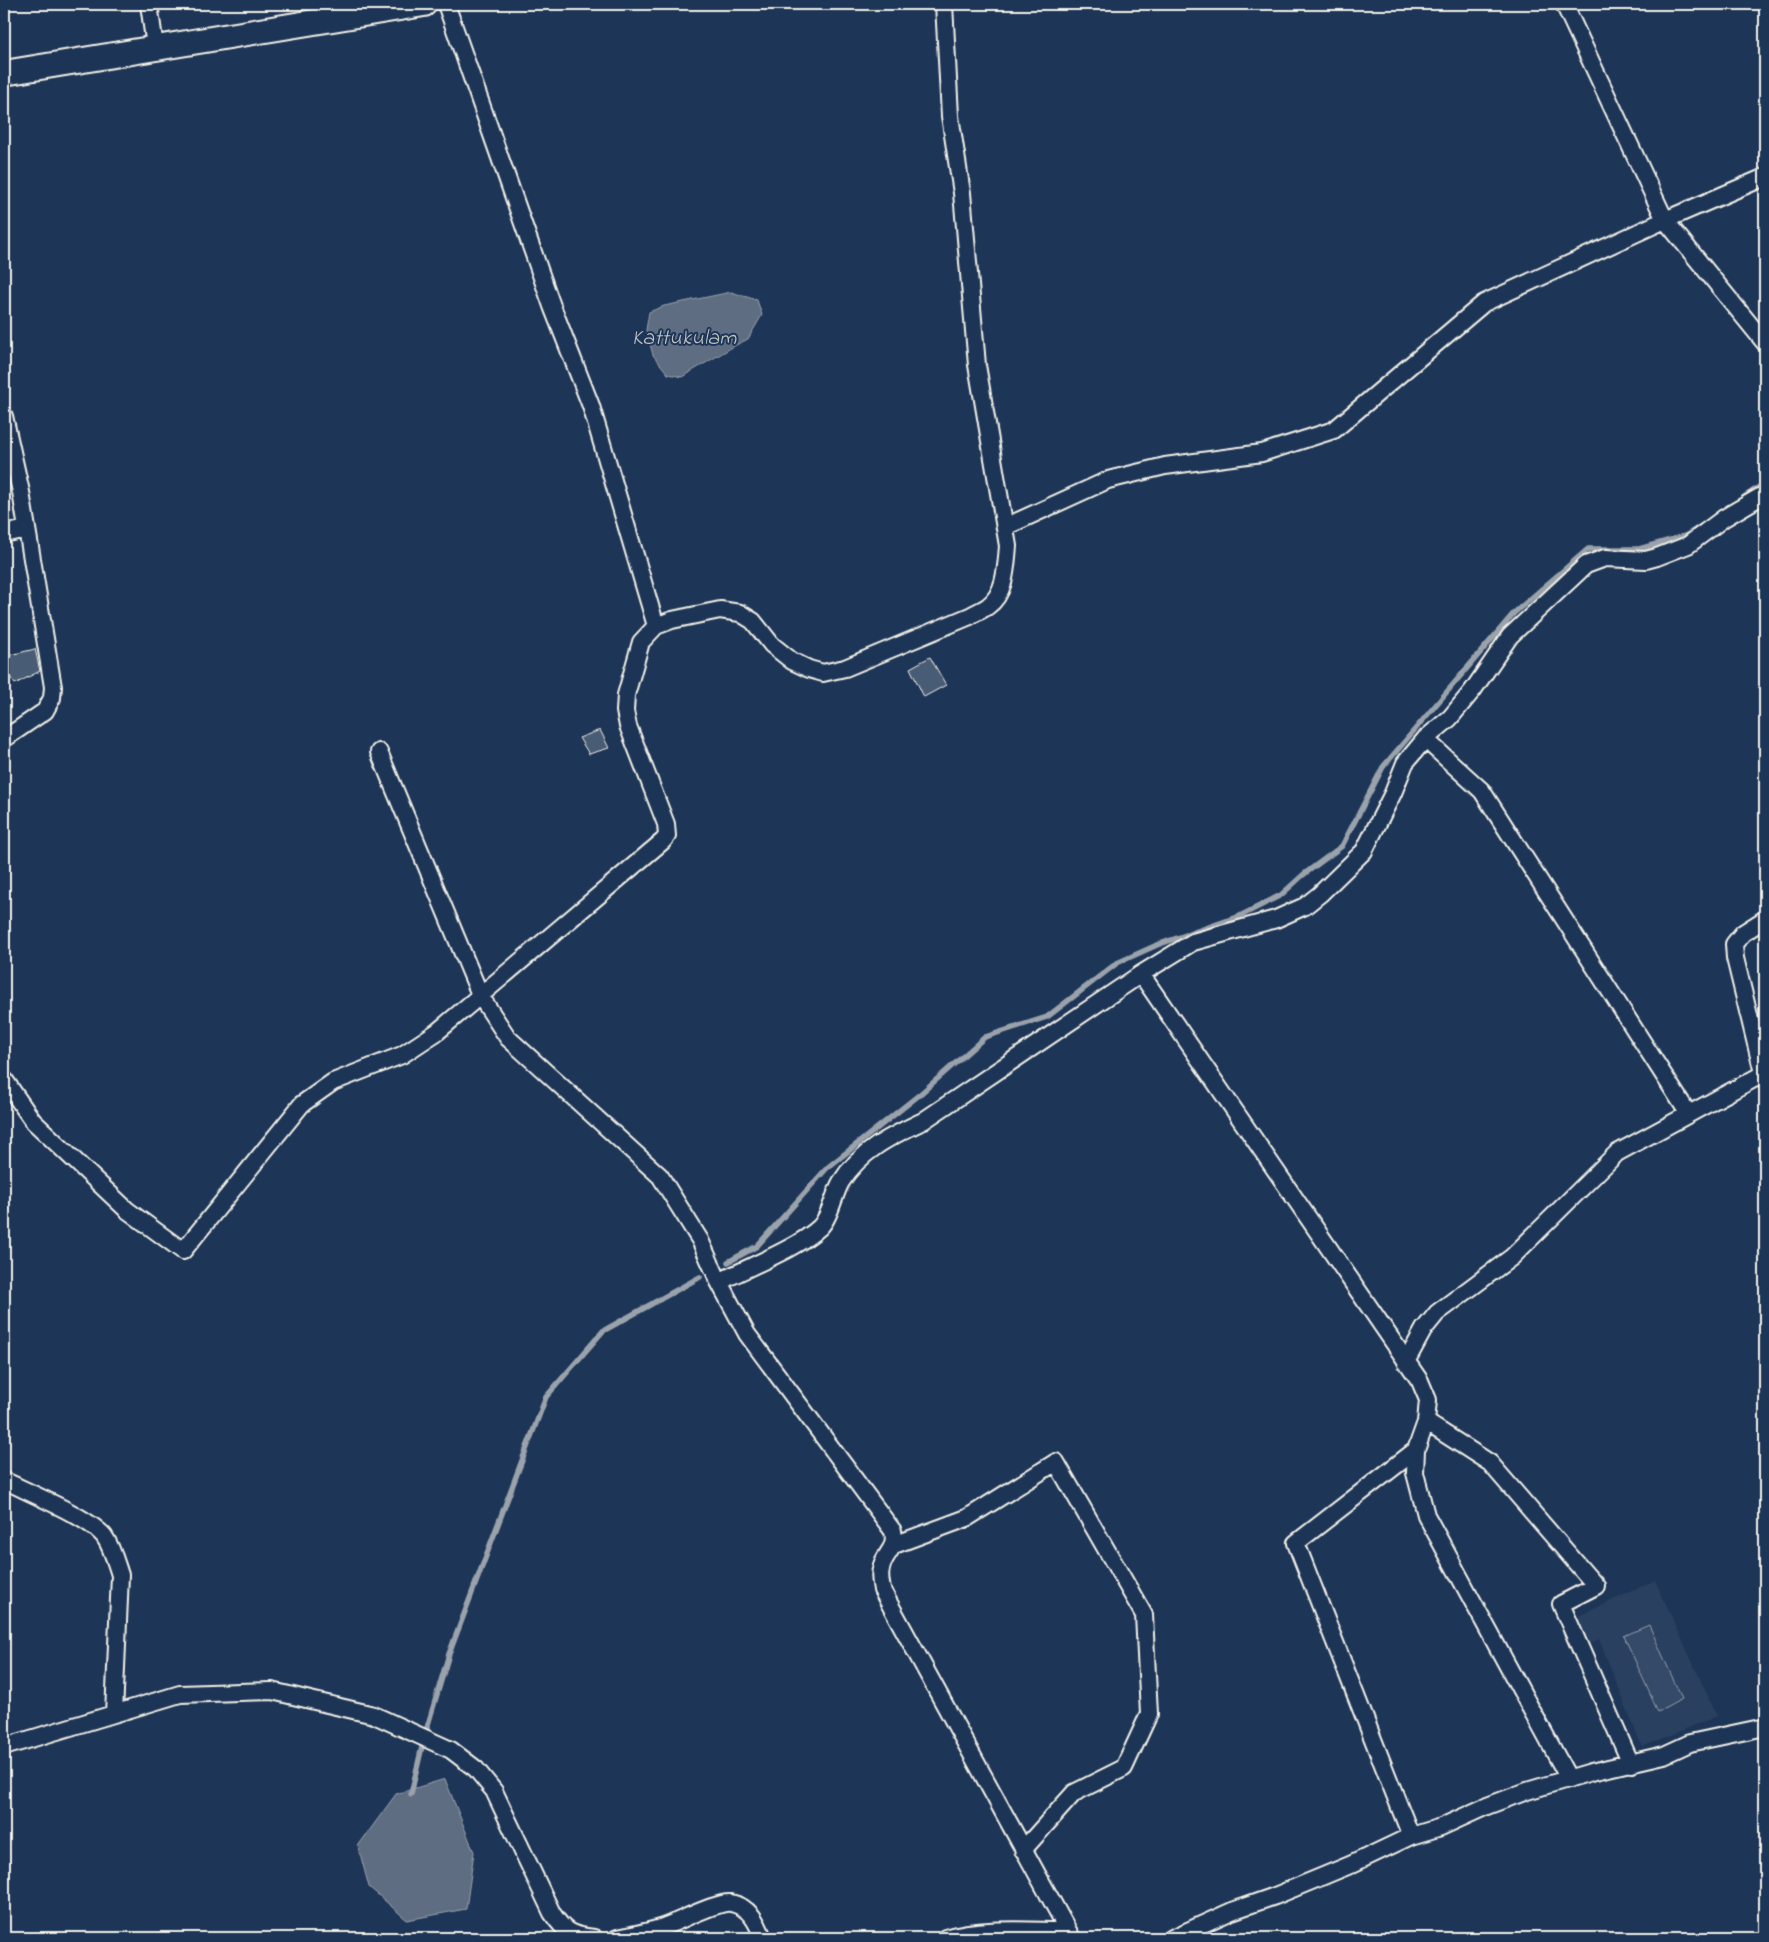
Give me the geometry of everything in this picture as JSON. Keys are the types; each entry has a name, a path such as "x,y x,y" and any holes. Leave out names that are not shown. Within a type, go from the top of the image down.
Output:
{"main road":[{"path":"4,73 382,7 424,4"}],"street":[{"path":"149,4 154,47"},
{"path":"446,4 552,306 591,406 656,626"},
{"path":"4,1079 33,1121 127,1210 183,1251 302,1104 333,1082 402,1055 437,1032 481,997 667,836 666,824 628,726 626,711 626,695 641,642 656,626 672,620 720,610 740,613 753,621 772,645 792,661 823,673 845,668 970,616 990,605 1000,591 1005,575 1008,546 977,365 962,193 950,116 944,4"},
{"path":"1564,4 1665,220 1765,343"},
{"path":"1005,528 1108,480 1165,466 1262,452 1334,430 1484,303 1665,220 1765,177"},
{"path":"4,416 21,492 53,687 52,698 45,710 4,739"},
{"path":"719,1282 800,1242 822,1226 841,1182 858,1160 890,1136 923,1121 1141,974 1193,942 1276,919 1305,906 1364,851 1393,793 1405,763 1425,739 1450,718 1468,697 1510,636 1586,565 1605,558 1646,560 1657,558 1688,545 1724,518 1765,494"},
{"path":"4,534 26,529"},
{"path":"1425,739 1482,791 1688,1113"},
{"path":"379,752 481,997 508,1038 660,1176 700,1240 719,1282 747,1334 889,1524 893,1531 894,1545"},
{"path":"1406,1362 1424,1329 1437,1313 1512,1257 1617,1153 1688,1113 1764,1077 1735,958 1734,944 1743,933 1765,919"},
{"path":"1141,974 1420,1382 1428,1400 1426,1422 1416,1450 1415,1473 1426,1515 1568,1779"},
{"path":"1426,1422 1490,1463 1596,1586 1561,1604 1631,1764"},
{"path":"1411,1836 1296,1542 1416,1450"},
{"path":"1024,1850 1074,1793 1124,1768 1149,1714 1144,1615 1056,1462 967,1518 894,1545 883,1561 880,1570 882,1590 1070,1935"},
{"path":"4,1480 84,1520 104,1536 120,1575 114,1714"},
{"path":"4,1747 180,1694 272,1691 374,1715 451,1750 476,1769 494,1791 552,1913 563,1930 577,1936 594,1938"},
{"path":"1172,1938 1232,1911 1276,1896 1350,1865 1411,1836 1441,1827 1527,1791 1591,1772 1664,1755 1690,1743 1765,1727"},
{"path":"617,1938 661,1928 729,1902 750,1912 758,1922 763,1938"},
{"path":"945,1938 993,1932 1070,1935"}],"shaded area":[{"path":"1655,1580 1717,1716 1642,1747 1599,1639 1589,1644 1577,1617"},
{"path":"1649,1625 1682,1699 1658,1712 1624,1636"}],"water":[{"name":"Kattukulam","path":"731,292 757,300 762,315 748,339 682,377 668,374 653,355 646,330 649,312 664,306"},
{"path":"445,1779 474,1852 466,1909 407,1920 369,1887 358,1846 396,1794"}],"building":[{"path":"35,649 40,671 15,684 7,673 6,656"},
{"path":"930,657 946,685 924,697 910,668"},
{"path":"600,730 609,748 589,754 579,738"}],"waterway":[{"path":"1744,497 1765,483"},
{"path":"728,1262 757,1246 827,1168 919,1095 985,1037 1047,1017 1117,963 1157,945 1240,916 1281,895 1303,875 1342,846 1383,767 1514,613 1588,549 1639,549 1685,536 1701,526"},
{"path":"411,1794 424,1738 449,1654 546,1397 603,1331 700,1277"}]}
